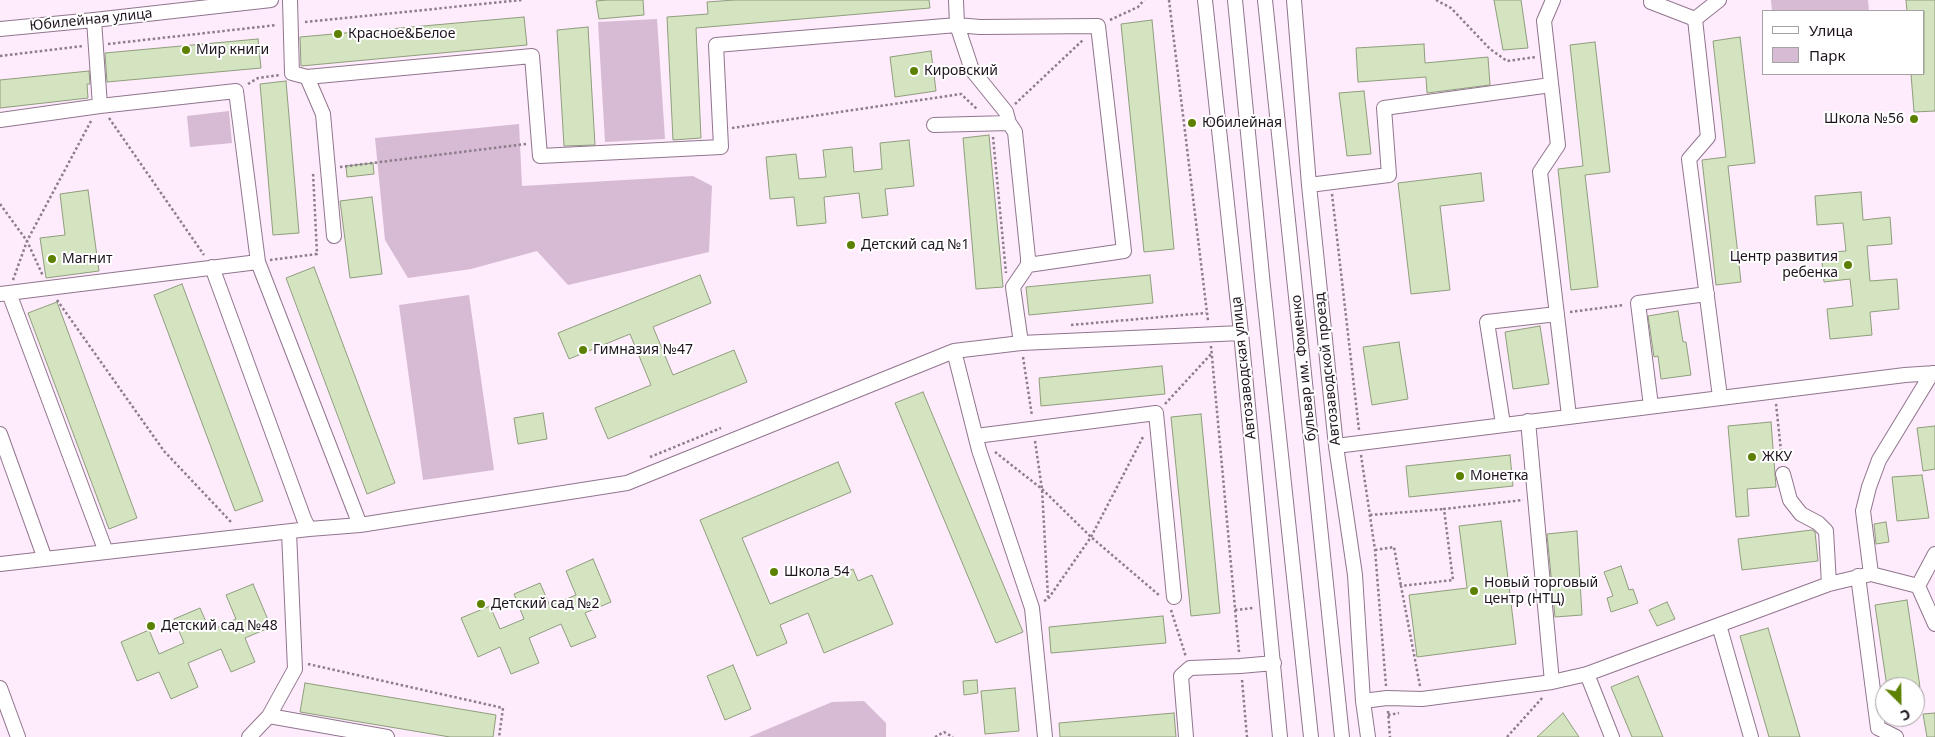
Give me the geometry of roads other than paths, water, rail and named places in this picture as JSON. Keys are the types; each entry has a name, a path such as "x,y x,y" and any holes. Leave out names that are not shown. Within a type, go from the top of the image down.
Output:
{"street":[{"name":"Юбилейная улица","path":"0,29 270,0"},
{"path":"290,0 292,73 307,77 532,56 540,156 721,147 716,45 957,25 980,27 1098,26 1124,251 1028,265"},
{"path":"956,0 957,25 972,70 1008,118 1015,132 1028,265 1013,287 1021,343"},
{"name":"Автозаводская улица","path":"1205,0 1241,333 1280,737"},
{"path":"1235,0 1311,737"},
{"name":"бульвар им. Фоменко","path":"1265,0 1342,737"},
{"name":"Автозаводской проезд","path":"1294,0 1309,185 1336,446 1354,576 1363,701 1368,737"},
{"path":"1553,0 1544,21 1558,145 1540,172 1569,416"},
{"path":"1651,0 1651,2 1695,19"},
{"path":"1695,19 1719,0"},
{"path":"1695,19 1708,137 1689,159 1720,397"},
{"path":"94,20 100,106"},
{"path":"307,77 324,114 334,236"},
{"path":"1309,185 1389,175 1384,108 1551,85"},
{"path":"0,120 100,106 236,91 258,262 360,525"},
{"path":"934,125 992,124 1008,118"},
{"path":"106,552 5,294 48,287 258,262"},
{"path":"212,268 300,510 309,529"},
{"path":"1651,406 1638,303 1707,294"},
{"path":"1503,424 1487,322 1557,314"},
{"path":"0,564 309,529 360,525 627,483 954,351 1021,343 1241,333"},
{"path":"954,351 979,450 1032,608 1045,737"},
{"path":"1336,446 1720,397 1933,373"},
{"path":"1896,737 1878,728 1864,575 1864,511 1869,487 1879,460 1933,373"},
{"path":"976,436 1156,413 1169,600"},
{"path":"1528,421 1552,682"},
{"path":"0,434 45,560"},
{"path":"1783,474 1790,500 1801,514 1818,523 1826,531 1829,584"},
{"path":"249,737 269,716 295,669 289,532"},
{"path":"1918,586 1935,554"},
{"path":"1363,701 1387,698 1422,699 1552,682 1587,674 1829,584 1864,575 1918,586"},
{"path":"1918,586 1935,624"},
{"path":"1719,625 1751,737"},
{"path":"1186,737 1181,676 1190,668 1274,663"},
{"path":"1587,674 1612,737"},
{"path":"0,688 18,737"},
{"path":"269,716 387,737"}],"place":[{"name":"Красное&Белое","path":"338,34"},
{"name":"Мир книги","path":"186,50"},
{"name":"Кировский","path":"914,71"},
{"name":"Школа №56","path":"1914,119"},
{"name":"Юбилейная","path":"1192,123"},
{"name":"Детский сад №1","path":"851,245"},
{"name":"Магнит","path":"52,259"},
{"name":"Центр развития ребенка","path":"1848,265"},
{"name":"Гимназия №47","path":"583,350"},
{"name":"ЖКУ","path":"1752,457"},
{"name":"Монетка","path":"1460,476"},
{"name":"Школа 54","path":"774,572"},
{"name":"Новый торговый центр (НТЦ)","path":"1474,591"},
{"name":"Детский сад №2","path":"481,604"},
{"name":"Детский сад №48","path":"151,626"}]}
